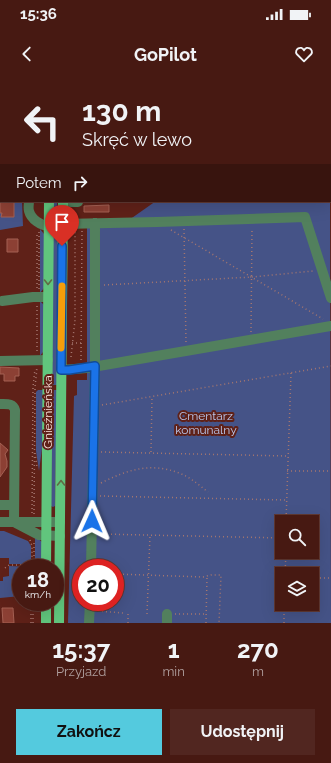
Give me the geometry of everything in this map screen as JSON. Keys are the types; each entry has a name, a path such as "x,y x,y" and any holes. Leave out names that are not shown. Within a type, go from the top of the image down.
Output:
{"main road":[{"name":"Gnieźnieńska","path":"46,559 47,522 39,360 40,227 49,202"},
{"name":"Gnieźnieńska","path":"59,623 63,202"},
{"path":"46,611 46,623"}],"street":[{"path":"29,202 30,214 40,227"},
{"path":"63,202 78,202"},
{"path":"62,224 305,217 331,298"},
{"path":"91,559 96,285 95,223"},
{"path":"2,301 40,297"},
{"path":"61,370 81,369 250,340 328,323"},
{"path":"0,361 39,360"},
{"path":"0,404 11,404 14,406 15,410 14,522"},
{"path":"0,505 14,505"},
{"path":"0,522 14,522 34,518 47,522 60,522"},
{"path":"14,522 32,536 60,536"},
{"path":"89,623 90,611"}],"path":[{"path":"250,340 252,219"},
{"path":"184,221 186,351"},
{"path":"81,369 82,224"},
{"path":"34,518 35,387 39,360 40,227"},
{"path":"170,230 328,323"},
{"path":"96,285 252,277 322,270"},
{"path":"34,518 31,516 32,450 35,387 39,360"},
{"path":"94,406 331,366"},
{"path":"286,515 290,373"},
{"path":"151,453 152,396"},
{"path":"32,450 37,457 38,471"},
{"path":"93,451 287,456"},
{"path":"92,493 100,484 118,475 133,470 150,468 180,473 208,492"},
{"path":"287,471 331,472"},
{"path":"92,493 286,500"},
{"path":"34,518 37,510"},
{"path":"91,534 275,538"},
{"path":"147,614 150,535"},
{"path":"32,536 32,559"},
{"path":"32,536 32,559"},
{"path":"5,568 9,565 12,565"},
{"path":"124,574 203,577 221,575 219,623"},
{"path":"206,623 207,576"},
{"path":"319,578 331,578"},
{"path":"32,611 32,623"},
{"path":"114,611 123,613"},
{"path":"284,611 284,623"},
{"path":"128,613 128,623"},
{"path":"168,617 207,614"}],"green space":[{"path":"0,202 22,202 23,226 0,230"},
{"path":"53,202 57,202 57,385 52,385"},
{"name":"Cmentarz komunalny","path":"155,202 330,202 331,623 68,623 74,396 77,395 77,380 87,380 87,221 129,220"},
{"path":"40,229 44,234 44,288 40,293"},
{"path":"40,301 44,305 43,352 40,356"},
{"path":"38,390 43,390 43,441 39,471 36,451 36,392"},
{"path":"52,390 57,390 55,506 53,507 51,506"},
{"path":"0,531 4,531 28,541 31,546 31,559 12,559 12,564 9,564 9,558 0,558"},
{"path":"35,536 42,542 42,559 35,559"},
{"path":"9,566 12,566 12,597 0,598 0,581 3,581 3,577 9,576"}],"building":[{"path":"0,202 14,202 14,217 1,217 2,213 0,213"},
{"path":"109,205 109,212 84,212 84,206"},
{"path":"7,239 18,239 18,252 7,252"},
{"path":"0,367 19,368 19,376 15,376 15,381 4,381 4,374 0,374"},
{"path":"0,443 8,450 5,454 7,467 0,477"},
{"path":"2,608 12,608 14,623 3,623"}],"slow traffic":[{"path":"61,348 62,286"}],"route":[{"path":"62,246 61,370 95,366 92,521"}]}
